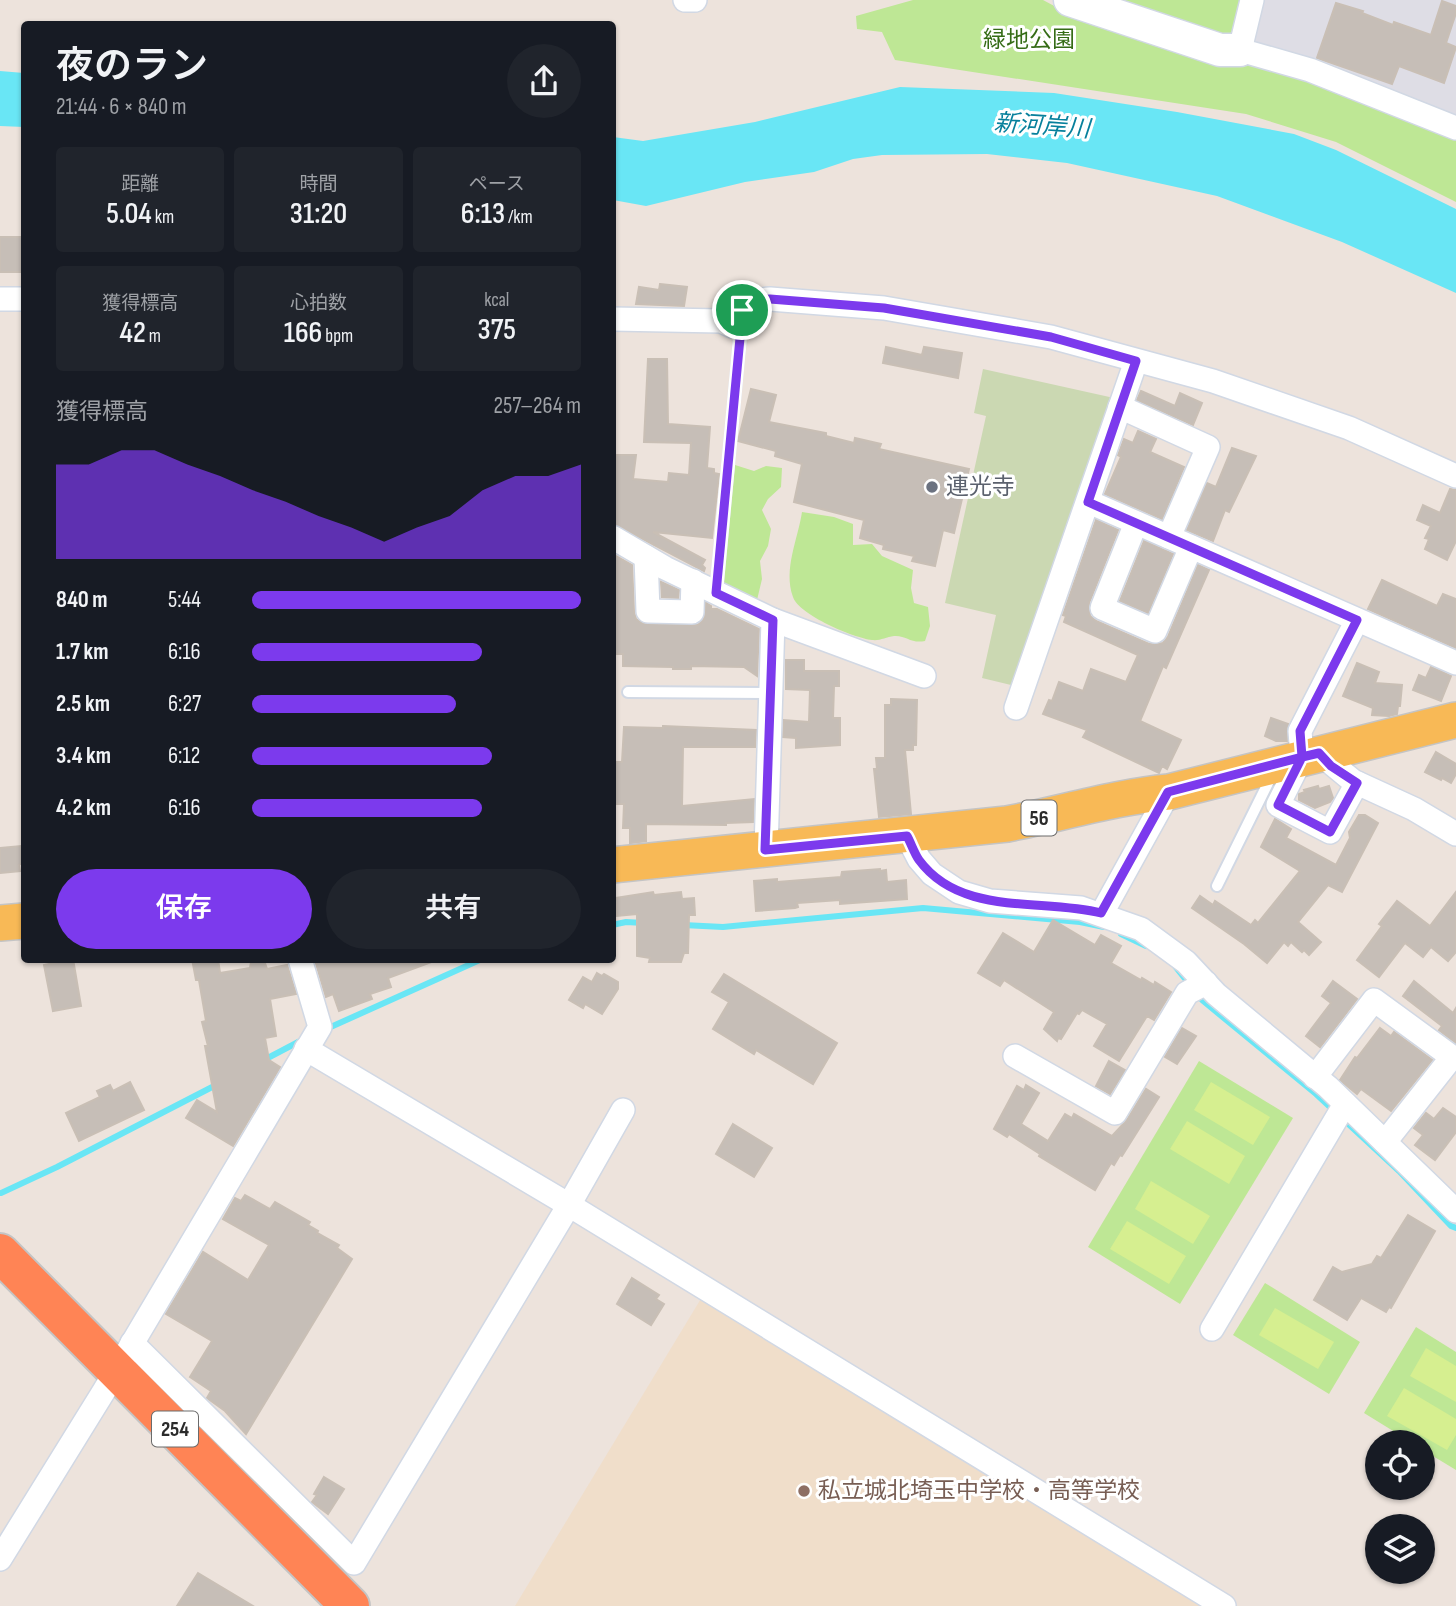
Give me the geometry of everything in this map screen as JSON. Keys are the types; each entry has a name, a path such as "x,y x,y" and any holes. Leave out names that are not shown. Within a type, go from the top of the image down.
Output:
{"highway":[{"name":"254","path":"0,1253 117,1368 350,1606"},
{"name":"254","path":"0,1287 117,1368 315,1606"}],"main road":[{"name":"56","path":"616,865 1007,824 1140,795 1168,792 1456,720"},
{"path":"0,923 21,921"}],"street":[{"path":"685,0 695,0"},
{"path":"1070,0 1220,50 1240,50 1310,70 1456,128"},
{"path":"1240,50 1252,0"},
{"path":"0,299 21,299"},
{"path":"616,319 721,321 732,326 742,310 757,300 884,308 1051,337 1213,381 1349,428 1456,476"},
{"path":"1016,708 1136,361"},
{"path":"1120,407 1208,447 1169,537"},
{"path":"1088,502 1456,663"},
{"path":"1136,523 1102,608 1155,631 1192,547"},
{"path":"616,539 693,582 773,620 923,676"},
{"path":"646,556 648,611 692,612 693,582"},
{"path":"765,850 773,620"},
{"path":"1357,620 1300,731 1300,758 1278,805 1330,832 1357,783"},
{"path":"1300,758 1331,766 1357,783 1414,809 1456,834"},
{"path":"1101,913 1168,792"},
{"path":"907,836 919,859 932,874 959,892 990,901 1081,908 1141,929 1186,962 1260,1033 1315,1077 1456,1211"},
{"path":"0,1559 320,1027 301,963"},
{"path":"1015,1056 1115,1113 1186,993 1206,983"},
{"path":"1315,1077 1374,1000 1452,1057 1385,1142"},
{"path":"306,1049 569,1205 1224,1606"},
{"path":"1212,1329 1345,1104"},
{"path":"117,1368 354,1563 623,1110"}],"lane":[{"path":"716,593 740,338 732,326"},
{"path":"628,692 771,693"},
{"path":"1217,886 1300,758"}],"shaded area":[{"path":"1261,0 1456,0 1456,120 1250,44"},
{"name":"私立城北埼玉中学校・高等学校","path":"702,1297 1214,1606 515,1606"}],"green space":[{"name":"緑地公園","path":"913,0 1043,0 1058,8 1303,78 1456,137 1456,202 1336,142 1246,114 895,60 882,32 857,29 856,16"},
{"path":"1100,0 1242,0 1234,30 1226,37"},
{"path":"983,369 1114,398 1011,685 982,678 996,615 945,603 986,416 974,413"},
{"path":"735,465 754,471 766,466 782,468 781,487 768,499 762,510 771,529 768,546 760,561 762,579 757,600 722,586"},
{"path":"802,512 834,517 853,524 853,545 872,544 882,556 913,570 911,588 914,603 928,607 930,626 925,641 898,636 875,640 864,638 816,618 797,604 790,586 790,565"},
{"path":"1199,1061 1293,1118 1180,1304 1088,1247"},
{"path":"1211,1082 1270,1117 1253,1145 1194,1110"},
{"path":"1187,1121 1245,1156 1229,1184 1170,1149"},
{"path":"1151,1181 1210,1216 1193,1244 1135,1209"},
{"path":"1127,1221 1186,1256 1169,1284 1110,1249"},
{"path":"1265,1283 1360,1342 1329,1394 1233,1335"},
{"path":"1275,1308 1334,1342 1318,1369 1259,1335"},
{"path":"1416,1327 1456,1352 1456,1470 1435,1457 1435,1430 1392,1430 1364,1413"},
{"path":"1426,1348 1456,1366 1456,1402 1410,1376"},
{"path":"1404,1388 1456,1419 1456,1435 1447,1450 1435,1443 1435,1430 1412,1430 1387,1416"}],"water":[{"path":"0,71 21,73 21,127 0,126"},
{"name":"新河岸川","path":"900,87 1054,93 1294,134 1336,150 1456,209 1456,293 1342,242 1217,196 1067,163 987,154 882,155 853,159 814,172 745,182 646,206 616,201 616,137 643,141 755,122"}],"building":[{"path":"1442,1 1456,6 1446,43 1456,47 1444,83 1399,66 1392,84 1317,58 1336,3 1363,11 1362,13 1393,25 1394,22 1431,35"},
{"path":"0,237 21,237 21,272 0,272"},
{"path":"660,284 687,287 684,306 636,304 639,287 659,290"},
{"path":"886,347 922,355 924,347 962,353 958,378 883,363"},
{"path":"648,359 667,359 668,424 710,427 707,468 714,469 714,473 719,474 712,538 653,532 705,560 702,565 704,571 616,525 616,455 636,455 633,479 668,482 669,473 689,475 691,443 644,442"},
{"path":"751,389 776,395 769,422 826,433 826,436 854,443 855,438 881,444 879,449 969,469 954,533 943,530 935,566 912,561 914,556 883,549 884,545 860,538 864,520 794,502 802,464 775,456 776,451 738,441"},
{"path":"1141,391 1175,406 1180,393 1202,403 1193,425 1137,400"},
{"path":"1138,431 1156,439 1150,452 1184,467 1162,519 1105,494 1121,457 1118,455 1124,439 1133,443"},
{"path":"1232,448 1256,456 1229,512 1225,510 1213,541 1187,530 1207,483 1216,487"},
{"path":"1450,489 1456,490 1456,541 1447,560 1425,549 1429,539 1425,538 1431,526 1417,520 1423,505 1440,513"},
{"path":"1096,520 1118,530 1089,603 1090,616 1096,621 1149,644 1163,643 1168,637 1198,565 1209,570 1140,721 1181,740 1167,769 1162,766 1159,773 1083,737 1087,730 1043,714 1049,700 1052,701 1059,682 1083,691 1091,669 1126,682 1138,655 1064,622 1066,616 1063,615"},
{"path":"1144,541 1173,554 1148,613 1120,601"},
{"path":"616,556 632,565 634,612 636,619 642,623 698,625 704,619 706,603 711,609 717,609 759,629 757,676 744,667 691,666 691,669 673,669 623,666 623,654 616,654"},
{"path":"1382,580 1437,606 1443,594 1456,599 1456,648 1368,609"},
{"path":"661,582 679,590 678,598 662,597"},
{"path":"786,660 804,660 804,671 839,671 839,686 834,686 833,718 840,718 840,745 796,748 796,738 783,737 784,720 809,722 810,690 786,689"},
{"path":"1357,663 1379,672 1375,683 1402,685 1397,714 1372,715 1373,708 1343,696"},
{"path":"1431,667 1451,676 1441,701 1413,690 1419,675 1426,678"},
{"path":"891,699 917,700 916,745 913,745 913,750 905,750 911,814 879,817 874,769 877,769 876,758 885,758 885,705 891,705"},
{"path":"1271,718 1288,724 1287,741 1276,741 1265,736"},
{"path":"624,727 756,730 755,747 683,747 682,806 754,799 753,822 726,825 646,824 646,841 630,843 630,828 623,828 624,804 616,804 616,762 622,762"},
{"path":"1436,752 1456,764 1456,774 1451,783 1425,772"},
{"path":"1318,786 1319,789 1329,786 1333,798 1330,802 1315,808 1299,800 1299,794 1305,792 1304,790"},
{"path":"1359,815 1365,815 1378,823 1342,892 1328,885 1298,922 1321,942 1309,955 1291,942 1288,946 1284,942 1267,963 1192,908 1200,896 1213,905 1215,901 1251,925 1255,920 1258,923 1300,871 1261,847 1275,819 1291,829 1286,838 1336,865"},
{"path":"21,846 20,871 0,873 0,848"},
{"path":"886,870 887,882 906,880 907,899 840,904 840,900 797,903 798,907 795,908 756,911 754,881 841,877 842,872"},
{"path":"653,892 654,895 681,892 682,899 694,898 695,915 689,915 688,953 684,953 681,962 649,962 650,958 637,956 637,914 617,916 616,898"},
{"path":"1456,892 1456,952 1448,961 1431,947 1423,957 1405,943 1379,977 1357,960 1397,901 1430,926"},
{"path":"1053,920 1095,945 1101,935 1121,946 1111,963 1141,980 1142,978 1154,985 1155,982 1171,992 1154,1020 1147,1016 1119,1061 1094,1046 1107,1024 1082,1010 1057,1041 1044,1029 1054,1012 1004,980 1000,986 978,973 1003,933 1034,952"},
{"path":"74,963 81,1006 53,1011 44,965"},
{"path":"193,963 219,963 220,973 250,968 251,963 265,963 267,969 287,965 296,994 270,999 276,1036 265,1038 269,1060 280,1067 233,1146 186,1118 197,1100 217,1112 202,1022 206,1021 199,980 196,980"},
{"path":"316,963 429,963 388,978 391,987 370,994 372,999 339,1011 333,994 326,997"},
{"path":"597,973 618,982 618,989 602,1014 585,1004 583,1008 569,1000 583,977 592,982"},
{"path":"724,974 837,1043 813,1084 756,1050 754,1054 713,1029 729,1002 712,992"},
{"path":"1333,981 1357,999 1320,1047 1306,1036 1331,1003 1322,996"},
{"path":"1414,981 1453,1013 1456,1008 1456,1043 1439,1030 1442,1026 1403,996"},
{"path":"1182,1028 1196,1036 1177,1064 1165,1057"},
{"path":"1380,1028 1391,1036 1394,1032 1432,1060 1391,1111 1361,1089 1357,1094 1340,1080 1355,1057 1357,1058"},
{"path":"1109,1061 1125,1070 1110,1094 1096,1086"},
{"path":"130,1082 144,1110 79,1141 66,1113 100,1097 97,1091 110,1085 113,1091"},
{"path":"1026,1085 1039,1093 1021,1124 1048,1141 1065,1114 1072,1118 1074,1114 1112,1136 1127,1120 1146,1089 1159,1097 1122,1156 1120,1155 1114,1165 1111,1163 1095,1190 1009,1134 1007,1137 994,1129 1017,1086 1024,1090"},
{"path":"1443,1108 1456,1117 1456,1132 1435,1160 1415,1145 1423,1135 1414,1128 1426,1113 1434,1119"},
{"path":"733,1124 772,1148 754,1177 716,1154"},
{"path":"245,1195 270,1209 275,1202 310,1222 308,1225 318,1231 317,1233 339,1245 337,1248 352,1259 246,1434 225,1411 207,1398 211,1391 190,1377 212,1341 166,1314 203,1252 248,1280 269,1245 223,1219 235,1198 241,1201"},
{"path":"1408,1215 1435,1231 1391,1308 1386,1312 1361,1298 1347,1320 1314,1300 1333,1267 1342,1272 1372,1264 1377,1256 1381,1258"},
{"path":"632,1278 659,1295 656,1299 664,1304 651,1325 617,1304"},
{"path":"324,1477 344,1489 328,1514 312,1502"},
{"path":"198,1573 253,1606 177,1606"}],"waterway":[{"path":"683,925 723,927 923,908 1080,922 1104,927"},
{"path":"616,924 644,923"},
{"path":"1121,934 1146,946"},
{"path":"324,1030 473,963"},
{"path":"1174,965 1202,1000 1316,1094 1456,1228"},
{"path":"262,1061 302,1040"},
{"path":"1,1193 218,1084"}],"place":[{"name":"連光寺","path":"932,487"},
{"name":"私立城北埼玉中学校・高等学校","path":"804,1491"}],"route":[{"path":"742,310 732,326 740,338 716,593 773,620 765,850 907,836 919,859 932,874 959,892 990,901 1081,908 1101,913 1168,792 1302,757 1278,805 1330,832 1357,783 1331,766 1319,753 1302,757 1300,731 1357,620 1088,502 1136,361 1051,337 884,308 770,299 757,300 742,310"}]}
